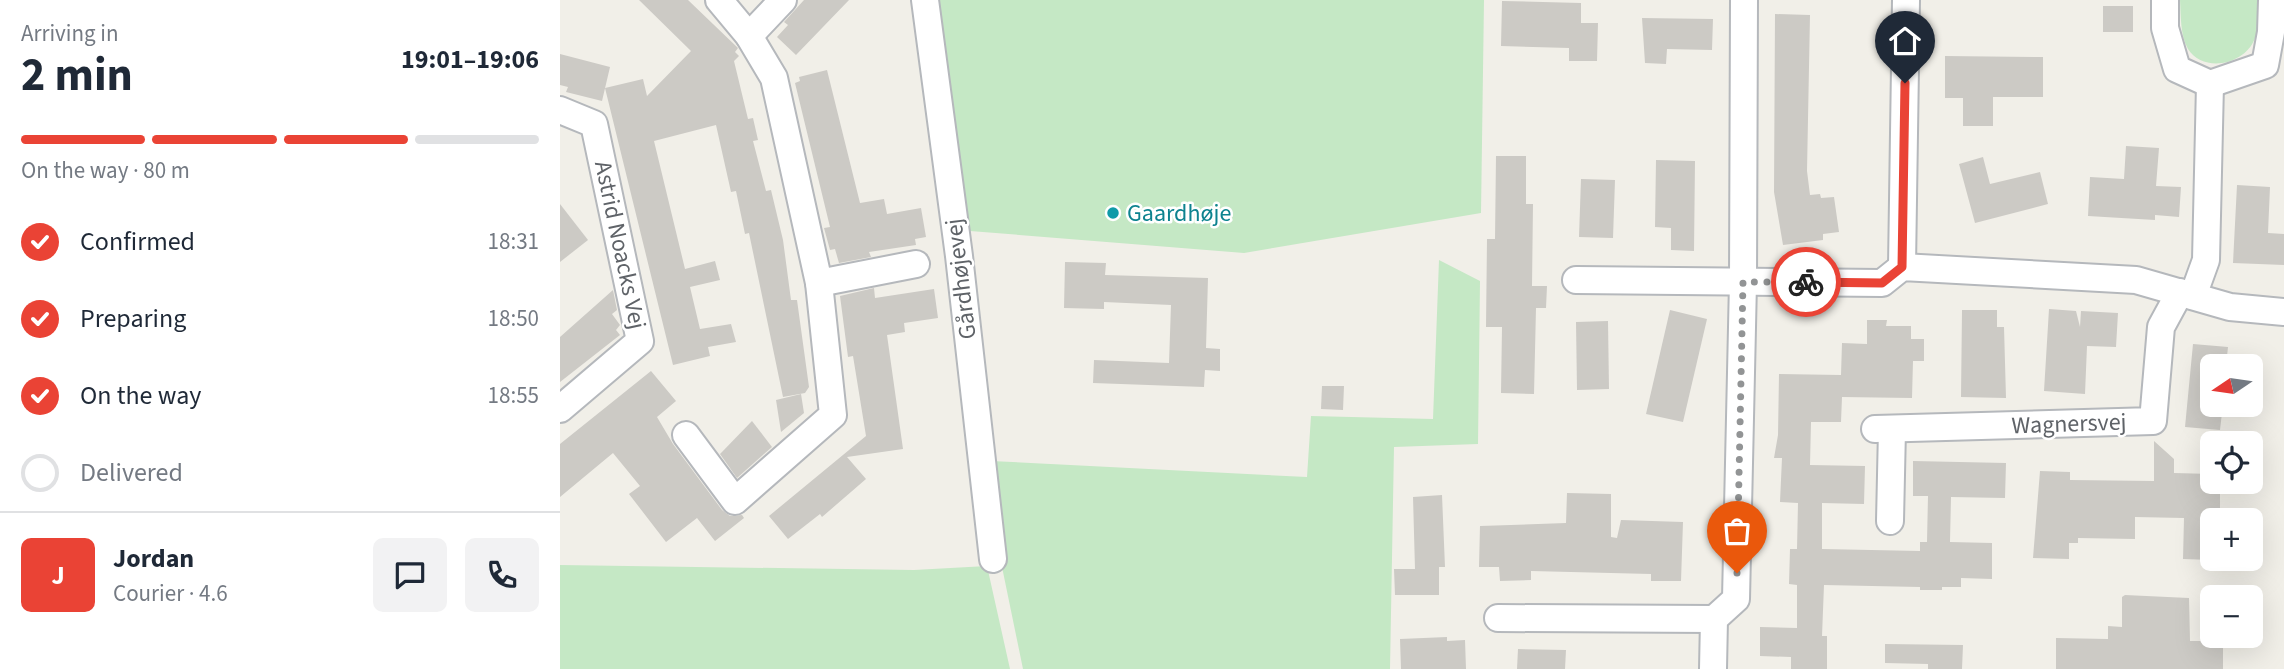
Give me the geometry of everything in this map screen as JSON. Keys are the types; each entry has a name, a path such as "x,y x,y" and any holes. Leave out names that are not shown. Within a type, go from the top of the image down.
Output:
{"street":[{"path":"685,435 735,501 833,415 819,283 774,78 749,36 719,0"},
{"path":"749,36 783,0"},
{"name":"Gårdhøjevej","path":"925,0 959,256 993,559"},
{"path":"1498,618 1714,619 1736,599 1743,282 1744,0"},
{"path":"1902,267 1906,0"},
{"path":"2165,0 2165,28 2177,69 2210,84 2265,65 2273,0"},
{"name":"Wagnersvej","path":"1890,522 1884,429 2153,421 2161,327 2186,294 2206,260 2210,84"},
{"name":"Astrid Noacks Vej","path":"560,110 594,124 640,341 560,409"},
{"path":"819,283 916,264"},
{"path":"1576,280 1882,283 1902,267 2137,280 2230,307 2284,312"},
{"path":"1713,669 1714,619"}],"green space":[{"path":"939,0 1484,0 1481,213 1244,253 970,231"},
{"path":"2180,0 2259,0 2257,29 2250,47 2243,54 2224,63 2195,57 2184,38"},
{"path":"1439,260 1480,281 1478,444 1394,447 1390,669 1023,669 1002,567 991,461 1307,477 1311,416 1433,419"},
{"path":"560,565 914,570 987,566 1010,669 560,669"}],"building":[{"path":"639,0 688,0 738,48 735,52 739,56 734,61 748,119 753,118 758,140 753,141 766,191 771,190 783,240 791,300 797,300 809,387 805,393 783,397 749,233 745,234 736,191 731,192 716,125 654,141 685,269 715,261 720,280 690,287 700,329 731,324 736,342 708,347 710,356 673,365 605,88 643,79 647,96 691,51"},
{"path":"804,0 849,0 796,55 777,37 788,25 784,22"},
{"path":"1502,1 1581,3 1581,23 1598,23 1597,61 1569,61 1569,48 1501,46"},
{"path":"2103,6 2133,6 2133,32 2103,32"},
{"path":"1775,14 1810,15 1807,171 1810,195 1834,197 1839,232 1823,234 1823,240 1783,245 1774,192"},
{"path":"1642,18 1713,19 1712,50 1667,49 1666,64 1645,63"},
{"path":"560,54 610,67 602,101 566,92 568,87 560,85"},
{"path":"1945,56 2043,57 2043,97 1993,97 1993,126 1963,126 1963,98 1945,98"},
{"path":"827,70 860,203 884,199 887,214 921,208 926,237 915,239 916,245 869,252 871,257 839,263 835,249 830,250 824,228 830,227 795,83 800,81 799,77"},
{"path":"2126,146 2159,148 2156,186 2181,187 2179,217 2155,215 2155,220 2088,216 2090,177 2124,179"},
{"path":"1496,156 1526,156 1526,204 1533,204 1532,286 1547,286 1546,308 1536,308 1534,394 1501,393 1502,327 1486,327 1487,239 1495,239"},
{"path":"1983,157 1990,184 2040,172 2048,204 1975,223 1959,164"},
{"path":"1656,160 1695,161 1694,251 1671,250 1671,228 1655,227"},
{"path":"1581,179 1615,180 1613,238 1579,237"},
{"path":"2237,185 2270,187 2268,233 2284,234 2284,265 2233,263"},
{"path":"560,204 588,240 560,262"},
{"path":"1065,262 1106,263 1105,275 1208,278 1206,348 1220,349 1220,371 1205,370 1204,387 1093,383 1094,360 1169,363 1171,305 1104,302 1104,309 1064,308"},
{"path":"874,288 875,298 934,289 938,318 904,323 905,332 887,335 903,449 847,457 866,479 822,517 820,514 788,539 769,516 866,436 853,356 848,357 840,296"},
{"path":"613,290 617,310 612,314 620,325 616,330 620,335 560,382 560,337"},
{"path":"2049,309 2076,311 2080,327 2081,311 2118,313 2116,347 2087,346 2085,394 2044,391"},
{"path":"1670,310 1707,319 1683,422 1646,414"},
{"path":"1962,310 1997,310 1997,327 2004,327 2006,398 1961,397"},
{"path":"1867,320 1887,320 1886,326 1911,326 1911,339 1924,339 1924,361 1913,361 1912,398 1842,397 1841,422 1811,422 1810,465 1865,466 1864,504 1822,503 1822,549 1920,551 1920,542 1927,542 1928,496 1913,496 1913,461 2006,463 2005,498 1951,497 1950,542 1992,543 1992,579 1961,578 1961,587 1942,587 1942,590 1824,585 1822,636 1827,636 1827,669 1791,669 1791,657 1760,656 1760,627 1797,628 1797,585 1789,584 1790,549 1797,549 1798,503 1780,502 1782,458 1774,458 1778,435 1779,374 1841,375 1842,343 1867,344"},
{"path":"1608,321 1609,389 1577,390 1576,322"},
{"path":"2193,344 2228,347 2227,354 2200,354 2200,417 2222,417 2220,430 2185,427"},
{"path":"651,371 676,401 657,417 673,444 722,510 730,516 742,515 744,518 715,541 697,518 666,542 629,494 640,486 613,453 560,497 560,444"},
{"path":"1322,386 1344,386 1343,410 1321,409"},
{"path":"801,394 804,413 781,432 776,400"},
{"path":"752,421 772,447 737,478 720,454"},
{"path":"2154,441 2174,459 2174,473 2200,474 2200,494 2220,494 2220,508 2200,508 2200,560 2183,559 2184,518 2135,517 2135,539 2078,538 2078,543 2069,543 2069,559 2033,558 2040,471 2070,472 2070,480 2154,481"},
{"path":"1567,493 1611,494 1611,537 1617,538 1621,520 1683,522 1681,581 1651,581 1651,574 1531,571 1531,580 1500,581 1499,567 1479,567 1480,526 1566,523"},
{"path":"1442,495 1445,567 1439,567 1439,595 1395,595 1394,569 1415,569 1413,497"},
{"path":"2122,597 2189,598 2190,641 2200,641 2200,648 2223,648 2223,669 2056,669 2056,638 2108,639 2108,626 2122,627"},
{"path":"1447,637 1447,641 1465,640 1466,669 1401,669 1400,639"},
{"path":"1885,644 1963,645 1962,669 1928,669 1928,664 1885,663"},
{"path":"1518,649 1566,650 1565,669 1517,669"}],"way so far":[{"path":"1737,573 1743,282 1806,282"}],"place":[{"name":"Gaardhøje","path":"1113,213"}],"route":[{"path":"1806,282 1882,283 1902,267 1905,83"}]}
